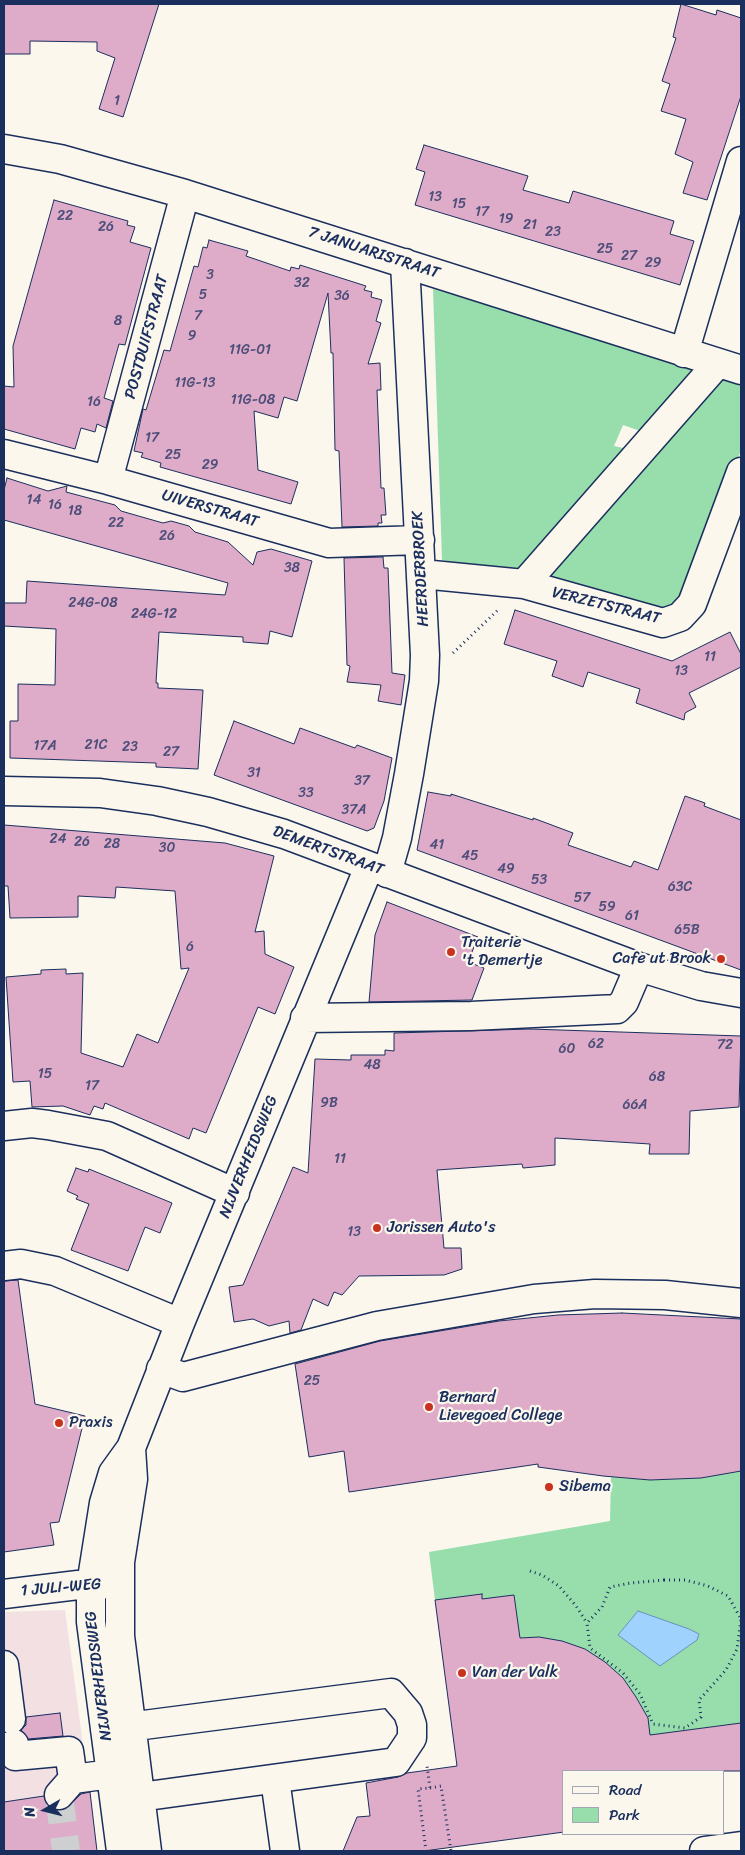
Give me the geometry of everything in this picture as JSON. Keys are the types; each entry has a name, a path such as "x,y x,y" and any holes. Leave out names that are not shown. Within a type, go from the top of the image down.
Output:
{"street":[{"name":"7 JANUARISTRAAT","path":"4,149 60,159 185,194 730,366"},
{"path":"684,353 741,161"},
{"name":"POSTDUIFSTRAAT","path":"108,480 185,194"},
{"name":"HEERDERBROEK","path":"378,870 397,838 424,681 422,574 405,263"},
{"name":"VERZETSTRAAT","path":"524,584 730,366"},
{"name":"UIVERSTRAAT","path":"4,454 108,480 329,543 420,540"},
{"name":"VERZETSTRAAT","path":"422,574 524,584 663,623 680,617 692,604 741,472"},
{"name":"DEMERTSTRAAT","path":"4,791 100,793 157,801 208,812 284,834 639,967 700,986 741,993"},
{"name":"NIJVERHEIDSWEG","path":"121,1851 92,1639 91,1585 97,1538 106,1495 113,1473 131,1448 161,1369 235,1193 305,1018 378,870"},
{"path":"305,1018 471,1016 617,1008 624,1002 639,967"},
{"path":"4,1126 48,1125 107,1136 235,1193"},
{"path":"4,1266 21,1264 55,1271 180,1323"},
{"path":"161,1369 183,1377 378,1326 534,1299 595,1294 665,1295 741,1303"},
{"name":"NIJVERHEIDSWEG","path":"131,1448 133,1479 122,1542 119,1584 120,1636 147,1851"},
{"name":"1 JULI-WEG","path":"4,1594 119,1584"},
{"path":"4,1665 15,1756 69,1751 66,1787 111,1774 140,1797 344,1770 396,1762 412,1738 410,1718 391,1693 105,1730"},
{"path":"275,1779 285,1851"},
{"path":"704,1851 741,1846"}],"path":[{"path":"424,681 524,584"},
{"path":"530,1571 542,1575 559,1586 576,1606 587,1623 590,1648 623,1674 640,1694 653,1724 685,1728 701,1717 699,1700 726,1670 737,1649 741,1632 741,1619 728,1596 708,1586 686,1580 631,1582 610,1587 602,1607 587,1623"},
{"path":"408,1744 427,1762 430,1788"},
{"path":"426,1851 418,1789 441,1786 451,1851"}],"shaded area":[{"path":"65,1610 97,1851 4,1851 4,1612"}],"green space":[{"path":"433,289 703,366 646,433 623,425 614,446 633,450 520,575 442,560"},
{"path":"718,370 741,378 741,450 687,600 663,615 538,579"},
{"path":"741,1471 741,1723 650,1735 648,1718 636,1697 623,1678 605,1662 585,1649 562,1641 539,1637 520,1638 514,1595 482,1599 481,1594 435,1600 429,1552 610,1521 611,1477 650,1480 701,1478"}],"water":[{"path":"638,1611 689,1629 699,1634 697,1640 660,1666 618,1635"}],"building":[{"path":"4,4 159,4 123,117 99,109 115,58 97,51 97,42 30,41 30,54 4,54"},
{"path":"681,4 716,15 717,10 741,18 741,96 707,200 683,193 693,162 675,154 686,119 661,111 670,84 662,81 676,38 673,37"},
{"path":"424,145 528,176 523,190 569,203 573,191 674,221 670,234 694,241 680,285 415,205 425,172 416,169"},
{"path":"54,200 128,221 127,225 135,227 130,242 151,248 125,345 119,344 104,398 113,401 106,428 97,424 95,432 81,428 75,449 4,429 4,386 14,387 13,346"},
{"path":"209,240 248,251 246,256 290,271 291,267 299,269 300,265 366,286 364,290 372,292 371,297 382,300 376,321 381,323 368,364 380,363 381,390 377,390 381,488 384,488 386,515 381,515 382,523 378,523 378,526 342,527 339,451 335,450 333,353 331,353 328,293 297,401 284,397 278,418 254,411 258,470 298,482 291,504 160,467 161,463 141,457 143,453 134,451 143,409 146,410 164,350 170,351 194,266 198,267 203,247 207,248"},
{"path":"7,478 48,491 67,486 66,492 115,505 121,511 163,523 171,521 189,526 195,532 228,542 253,565 257,552 271,549 312,561 292,637 270,631 268,644 243,642 243,637 159,632 156,683 158,683 158,688 203,690 198,769 156,767 156,763 10,758 10,721 18,721 18,684 55,685 56,629 4,626 4,603 26,603 27,581 225,595 228,583 4,520 4,490"},
{"path":"383,557 384,568 388,568 392,673 405,675 401,705 378,701 381,685 347,682 350,666 347,665 344,558"},
{"path":"515,610 672,661 730,632 741,654 741,667 689,693 696,707 685,713 684,720 636,703 640,689 588,672 583,687 552,676 557,661 504,644"},
{"path":"234,721 294,744 300,728 355,748 357,745 392,758 384,801 374,828 367,831 214,775"},
{"path":"428,792 451,796 451,794 533,820 533,818 573,833 568,845 631,867 634,861 658,870 685,796 705,803 704,806 741,820 741,970 417,850"},
{"path":"4,825 225,843 274,856 255,932 264,931 265,954 294,967 275,1014 258,1007 206,1133 193,1128 189,1139 105,1103 103,1109 94,1106 90,1115 63,1106 32,1107 30,1081 13,1082 6,977 41,974 41,970 66,969 66,974 83,973 81,1053 123,1067 137,1034 158,1043 189,968 181,969 175,891 116,887 115,898 78,896 78,917 10,918 8,886 4,886"},
{"path":"387,902 478,937 468,962 484,968 472,1000 369,1002 375,935"},
{"path":"530,1029 741,1036 739,1107 690,1111 689,1154 649,1154 650,1144 555,1138 555,1165 523,1168 522,1164 437,1170 444,1248 461,1248 462,1269 444,1275 359,1276 342,1295 334,1292 328,1306 313,1299 301,1330 290,1333 289,1321 269,1326 253,1319 234,1322 229,1287 243,1285 293,1167 308,1173 315,1059 351,1060 351,1055 385,1055 385,1050 394,1051 394,1033"},
{"path":"76,1168 88,1172 89,1169 172,1203 160,1233 145,1227 128,1271 71,1250 89,1204 76,1199 78,1196 67,1191"},
{"path":"18,1280 35,1404 85,1416 59,1522 50,1523 54,1545 4,1552 4,1281"},
{"path":"622,1313 741,1319 741,1471 701,1478 650,1480 538,1467 538,1464 349,1492 344,1451 309,1457 295,1364 380,1341 499,1321 558,1315"},
{"path":"482,1594 482,1599 514,1595 520,1638 539,1637 562,1641 585,1649 605,1662 623,1678 636,1697 648,1718 650,1735 741,1723 741,1771 562,1770 562,1832 424,1851 343,1851 357,1817 370,1816 366,1783 398,1777 407,1773 457,1766 435,1600"},
{"path":"60,1713 63,1736 28,1739 21,1730 26,1725 26,1717"},
{"path":"90,1792 97,1851 4,1851 4,1802 44,1796 49,1807 56,1810 64,1810 81,1794"}],"tunnel":[{"path":"59,1795 66,1851"}],"place":[{"name":"Traiterie 't Demertje","path":"451,952"},
{"name":"Cafe ut Brook","path":"721,959"},
{"name":"Jorissen Auto's","path":"377,1228"},
{"name":"Bernard Lievegoed College","path":"429,1407"},
{"name":"Praxis","path":"59,1423"},
{"name":"Sibema","path":"549,1487"},
{"name":"Van der Valk","path":"462,1673"}]}
